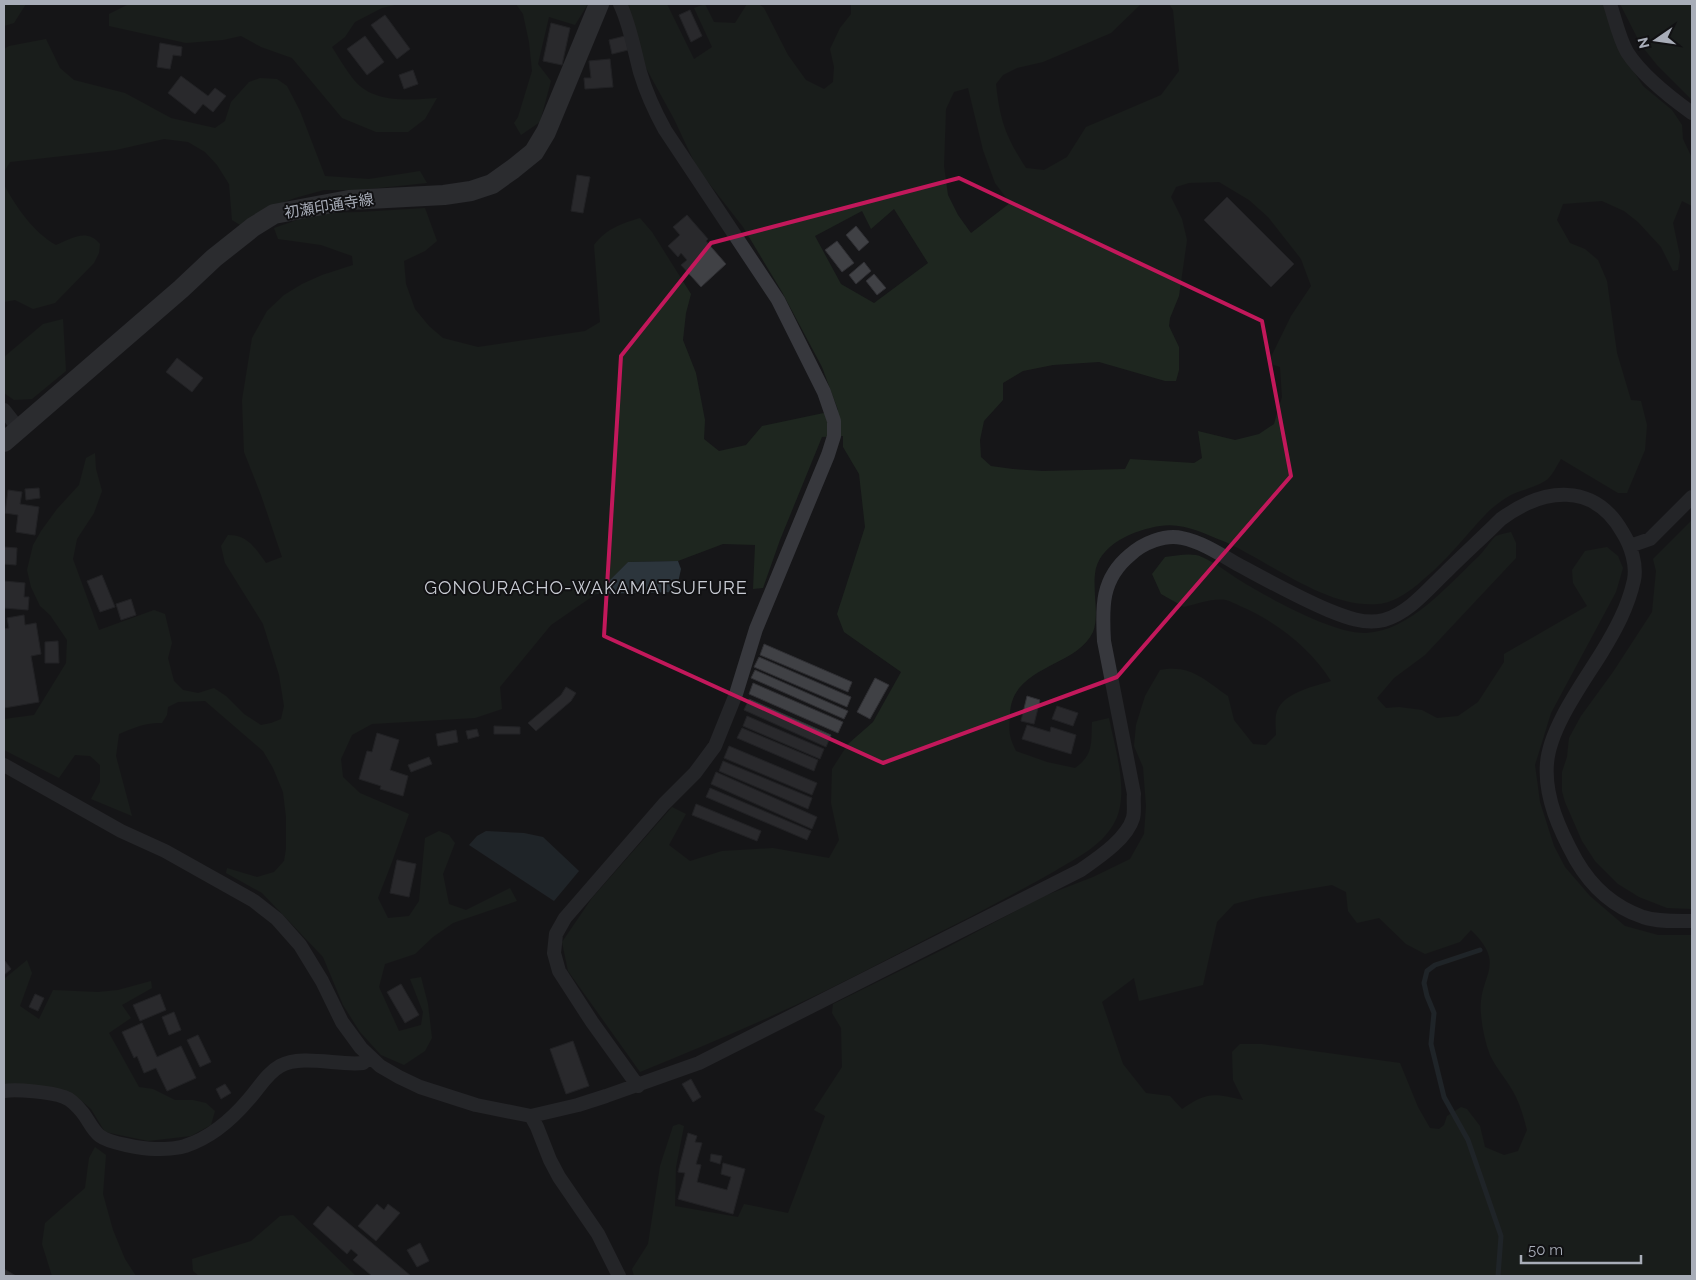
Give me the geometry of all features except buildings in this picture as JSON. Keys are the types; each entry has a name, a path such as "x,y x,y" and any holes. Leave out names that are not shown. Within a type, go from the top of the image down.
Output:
{"main road":[{"name":"初瀬印通寺線","path":"4,442 181,289 214,258 274,214 349,200 471,191 492,184 513,169 534,152 546,132 599,4"}],"street":[{"path":"620,4 625,14 641,75 662,124 778,300 824,392 834,421 834,436 828,455 756,629 736,694 715,746 695,773 664,804 565,918 556,934 554,953 559,971 592,1022 638,1086"},
{"path":"1610,4 1627,52 1650,79 1692,113"},
{"path":"4,410 19,429"},
{"path":"4,764 105,822 165,851 254,900 277,919 300,945 322,981 342,1022 361,1048 399,1078 420,1087 476,1105 530,1116 578,1105 638,1086 699,1062 1081,870 1113,845 1125,832 1133,817 1134,794 1104,642 1103,616 1105,592 1112,575 1128,556 1140,546 1160,539 1180,537 1202,545 1302,599 1346,618 1366,621 1383,620 1410,607 1501,519 1517,508 1542,498 1577,495 1591,500 1604,508 1617,523 1630,546 1635,577 1629,600 1618,624 1569,706 1552,741 1547,764 1550,798 1563,837 1582,872 1601,892 1624,909 1645,917 1692,921"},
{"path":"1630,546 1650,539 1692,498"},
{"path":"4,1091 12,1090 65,1097 81,1110 100,1137 109,1140 133,1147 156,1149 184,1147 232,1118 269,1074 280,1066 301,1061 350,1065 363,1063 369,1056"},
{"path":"530,1116 537,1127 559,1177 598,1234 619,1276"}],"highlighted area":[{"path":"959,178 1262,321 1291,476 1117,677 883,763 604,636 621,356 711,243"}],"shaded area":[{"path":"4,4 26,4 14,23 4,26"},
{"path":"129,4 399,4 382,8 355,22 345,37 332,47 354,80 371,93 382,97 404,100 437,98 425,119 408,132 376,132 342,118 292,58 261,47 241,36 223,40 186,43 109,26 109,14"},
{"path":"516,4 588,4 575,25 549,17 538,64 551,81 540,122 521,135 514,123 518,117 532,71 529,42 523,14"},
{"path":"626,4 667,4 694,59 712,47 694,8 705,4 714,22 735,23 747,4 759,4 764,8 788,55 806,80 824,89 833,82 834,67 830,49 840,28 851,14 851,4 1146,4 1140,5 1111,33 1043,62 1017,68 1003,75 996,84 1002,119 1013,147 1026,168 1044,170 1067,157 1086,127 1161,95 1179,71 1173,10 1169,4 1605,4 1620,50 1643,86 1672,110 1682,125 1683,139 1692,158 1692,206 1682,201 1673,223 1680,256 1678,270 1673,271 1661,247 1638,222 1624,211 1602,201 1563,204 1557,220 1570,243 1585,249 1598,260 1607,281 1617,353 1631,400 1641,401 1647,425 1645,450 1627,493 1618,493 1561,459 1548,479 1509,496 1496,505 1487,512 1448,556 1415,587 1403,595 1384,603 1359,604 1319,592 1223,541 1184,527 1168,525 1150,528 1119,540 1103,554 1098,563 1095,577 1096,615 1093,632 1085,644 1073,653 1033,676 1021,686 1013,698 1009,725 1010,737 1016,751 1047,762 1075,768 1086,758 1090,748 1092,722 1109,718 1118,758 1121,801 1118,814 1108,833 1094,846 1055,871 863,972 758,1022 640,1072 568,971 562,942 592,898 672,807 686,814 669,845 690,861 722,851 773,848 829,858 839,840 831,803 832,769 848,744 873,722 901,672 844,632 837,614 865,527 859,474 843,447 843,436 822,437 780,540 763,588 753,589 755,545 723,544 678,561 628,562 596,594 551,625 500,687 502,709 475,718 372,724 352,735 341,759 343,777 360,793 409,814 378,898 388,918 409,916 419,901 425,838 439,831 449,835 455,843 443,874 449,904 466,910 510,888 517,901 453,923 433,937 415,954 385,964 379,987 399,1031 421,1025 423,1012 410,979 421,977 428,1004 432,1038 425,1051 404,1065 381,1055 360,1032 343,1005 323,957 262,893 226,873 227,868 257,877 274,872 284,861 286,817 283,792 273,768 263,751 205,701 178,702 168,707 167,715 162,723 145,724 119,734 116,756 132,816 91,799 100,782 100,765 90,756 75,755 59,778 4,750 4,719 34,715 66,663 67,640 50,615 40,606 31,587 27,570 33,545 57,509 79,485 86,458 95,453 96,469 102,491 94,513 77,539 73,559 99,630 154,610 165,614 172,643 168,658 174,681 183,690 198,693 214,688 226,696 244,714 261,725 281,719 284,706 279,675 263,624 225,563 221,546 228,535 241,537 250,543 266,563 282,557 244,452 242,400 252,338 267,311 284,295 302,284 353,265 352,256 321,245 278,239 274,228 317,213 425,208 437,241 425,251 404,261 406,284 415,309 429,326 443,338 478,347 585,331 600,322 594,245 609,231 640,218 652,232 691,294 686,313 683,340 696,373 705,420 704,439 719,451 746,445 762,426 838,410 822,367 782,292 743,227 697,168 674,119 646,68","holes":["968,88 983,150 995,183 1010,203 971,233 958,215 948,195 944,166 946,109 954,92","1219,182 1249,200 1268,217 1301,259 1311,286 1291,316 1268,363 1280,367 1282,397 1274,424 1259,434 1235,440 1198,431 1202,458 1194,463 1130,459 1125,469 1043,471 991,466 981,457 980,440 984,421 1003,400 1003,383 1023,371 1053,365 1099,362 1165,381 1176,381 1179,370 1179,347 1169,326 1170,318 1179,296 1187,240 1182,219 1171,197 1176,187 1189,183","894,209 928,263 874,303 841,284 815,236 862,211 871,229"]},
{"path":"1620,4 1692,4 1692,100 1657,65 1641,45"},
{"path":"46,39 60,68 74,80 125,93 171,118 215,128 225,121 231,102 249,82 260,78 277,79 287,86 300,111 325,176 369,179 420,171 427,183 360,190 324,190 268,208 240,225 232,220 229,184 217,165 205,152 188,142 164,139 116,150 10,162 4,172 4,49 9,46"},
{"path":"4,185 26,219 56,245 74,237 85,235 95,239 100,244 99,253 94,263 55,303 33,309 15,300 4,302"},
{"path":"63,319 66,371 32,399 14,400 4,393 4,357 43,324"},
{"path":"1692,520 1692,909 1667,908 1639,897 1618,884 1595,861 1582,841 1565,802 1562,791 1562,772 1567,757 1569,738 1581,716 1613,672 1652,612 1656,571 1653,559"},
{"path":"1511,532 1516,543 1516,558 1425,655 1394,678 1377,698 1386,708 1399,707 1422,710 1437,718 1458,716 1478,702 1504,662 1504,654 1587,606 1573,583 1572,570 1585,551 1607,547 1618,556 1623,568 1616,592 1551,713 1535,765 1540,802 1554,846 1565,867 1590,896 1625,926 1658,935 1692,935 1692,1276 634,1276 632,1269 648,1244 660,1166 673,1126 679,1124 684,1126 676,1167 675,1206 738,1217 744,1204 788,1213 825,1116 814,1110 842,1067 841,1028 832,1013 833,1004 946,948 1044,896 1093,877 1130,859 1144,834 1146,806 1143,767 1134,746 1136,725 1145,696 1160,670 1180,669 1189,671 1212,684 1228,696 1234,720 1253,744 1266,745 1276,735 1276,715 1284,701 1298,692 1331,681 1303,647 1279,627 1253,612 1226,600 1215,600 1184,607 1161,594 1152,574 1165,557 1189,555 1202,557 1253,588 1302,614 1336,628 1366,633 1398,624 1413,615 1441,593 1479,556 1496,536","holes":["1332,885 1346,892 1348,911 1357,923 1379,918 1406,944 1425,954 1460,942 1471,930 1482,943 1488,953 1490,963 1481,1001 1483,1029 1490,1055 1513,1092 1524,1117 1527,1130 1518,1151 1504,1155 1485,1147 1480,1126 1467,1109 1461,1107 1447,1116 1444,1125 1439,1129 1430,1128 1418,1107 1400,1063 1262,1044 1240,1044 1232,1052 1233,1080 1243,1100 1218,1095 1211,1096 1199,1099 1182,1109 1170,1096 1146,1093 1123,1064 1102,1002 1134,978 1139,1001 1203,985 1217,922 1234,904 1261,897"]},
{"path":"678,561 681,569 676,592 596,594 628,562"},
{"path":"486,831 524,833 543,837 579,871 554,901 469,845 477,836"},
{"path":"27,960 32,973 20,1006 39,1019 53,990 98,992 118,990 151,981 152,988 122,1005 131,1018 109,1033 139,1087 153,1089 175,1100 193,1100 206,1103 215,1111 211,1125 191,1136 148,1141 105,1132 91,1109 78,1098 4,1085 4,979"},
{"path":"95,1147 106,1155 103,1194 113,1230 125,1259 136,1276 52,1276 42,1244 45,1223 85,1188 89,1158"},
{"path":"293,1215 356,1276 199,1276 193,1271 192,1259 251,1241 280,1216"}],"waterway":[{"path":"1480,950 1435,965 1427,971 1424,983 1434,1013 1431,1044 1444,1097 1468,1140 1501,1236 1498,1276"}],"district":[{"name":"GONOURACHO-WAKAMATSUFURE","path":"586,588"}]}
